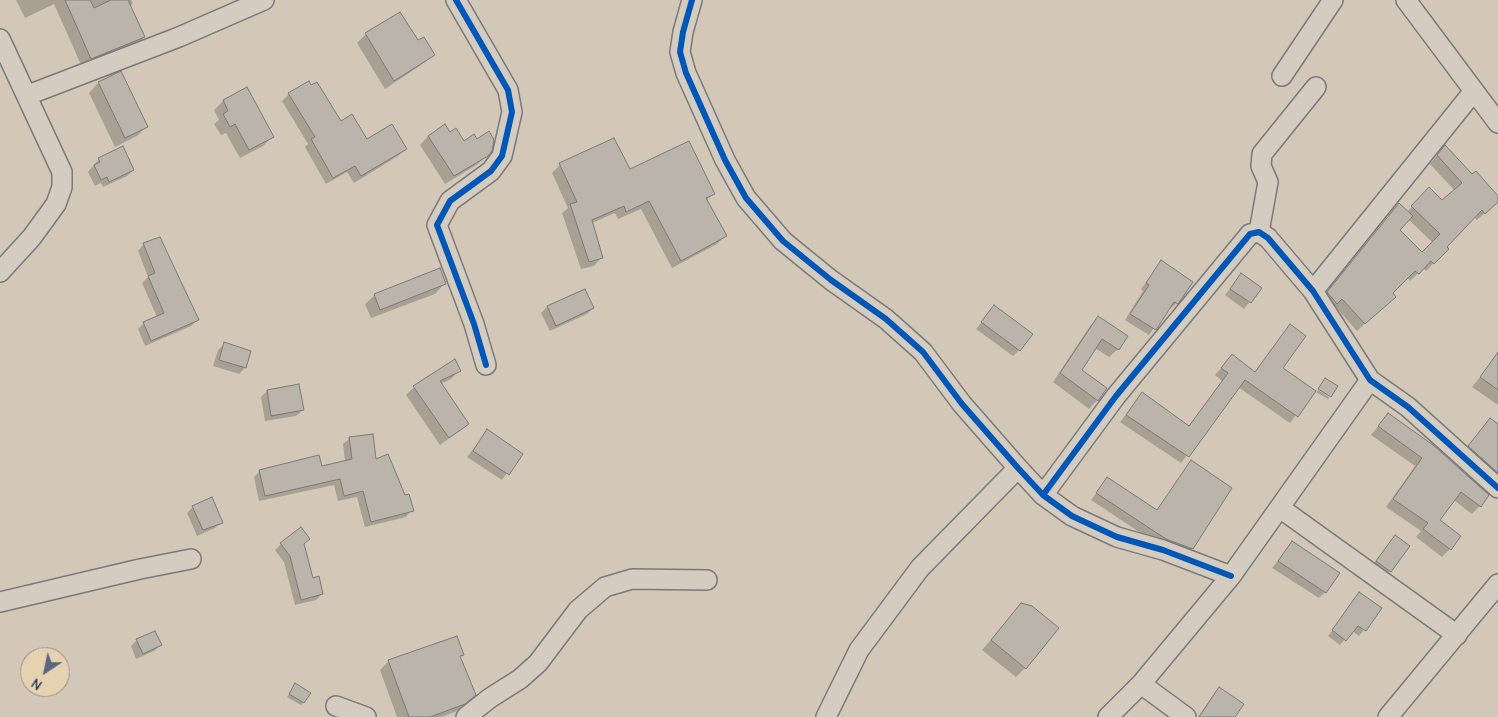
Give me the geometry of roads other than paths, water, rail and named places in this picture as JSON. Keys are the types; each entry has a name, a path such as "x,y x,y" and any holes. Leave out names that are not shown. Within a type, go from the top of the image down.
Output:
{"street":[{"path":"28,95 179,36 264,0"},
{"path":"456,0 508,90 512,112 502,156 490,171 450,201 437,225 474,324 486,365"},
{"path":"692,0 682,32 680,52 705,118 746,198 783,240 831,280 886,320 923,352 962,404 1018,468 1044,495 1072,516 1117,537 1163,550 1232,576"},
{"path":"1282,76 1333,0"},
{"path":"1406,0 1498,123"},
{"path":"0,40 28,95 62,172 62,187 56,204 0,272"},
{"path":"1259,232 1268,182 1261,166 1262,154 1316,87"},
{"path":"1314,290 1474,91"},
{"path":"1044,495 1116,396 1250,234 1259,232 1268,238 1314,290 1370,380 1408,407 1498,488"},
{"path":"1108,717 1141,684 1232,576 1370,380"},
{"path":"826,717 859,650 920,568 1018,468"},
{"path":"1280,508 1457,635"},
{"path":"0,602 140,568 191,559"},
{"path":"466,717 490,698 520,680 538,663 578,610 605,587 632,579 707,580"},
{"path":"1388,717 1498,584"},
{"path":"1141,684 1186,717"},
{"path":"336,706 366,717"}]}
